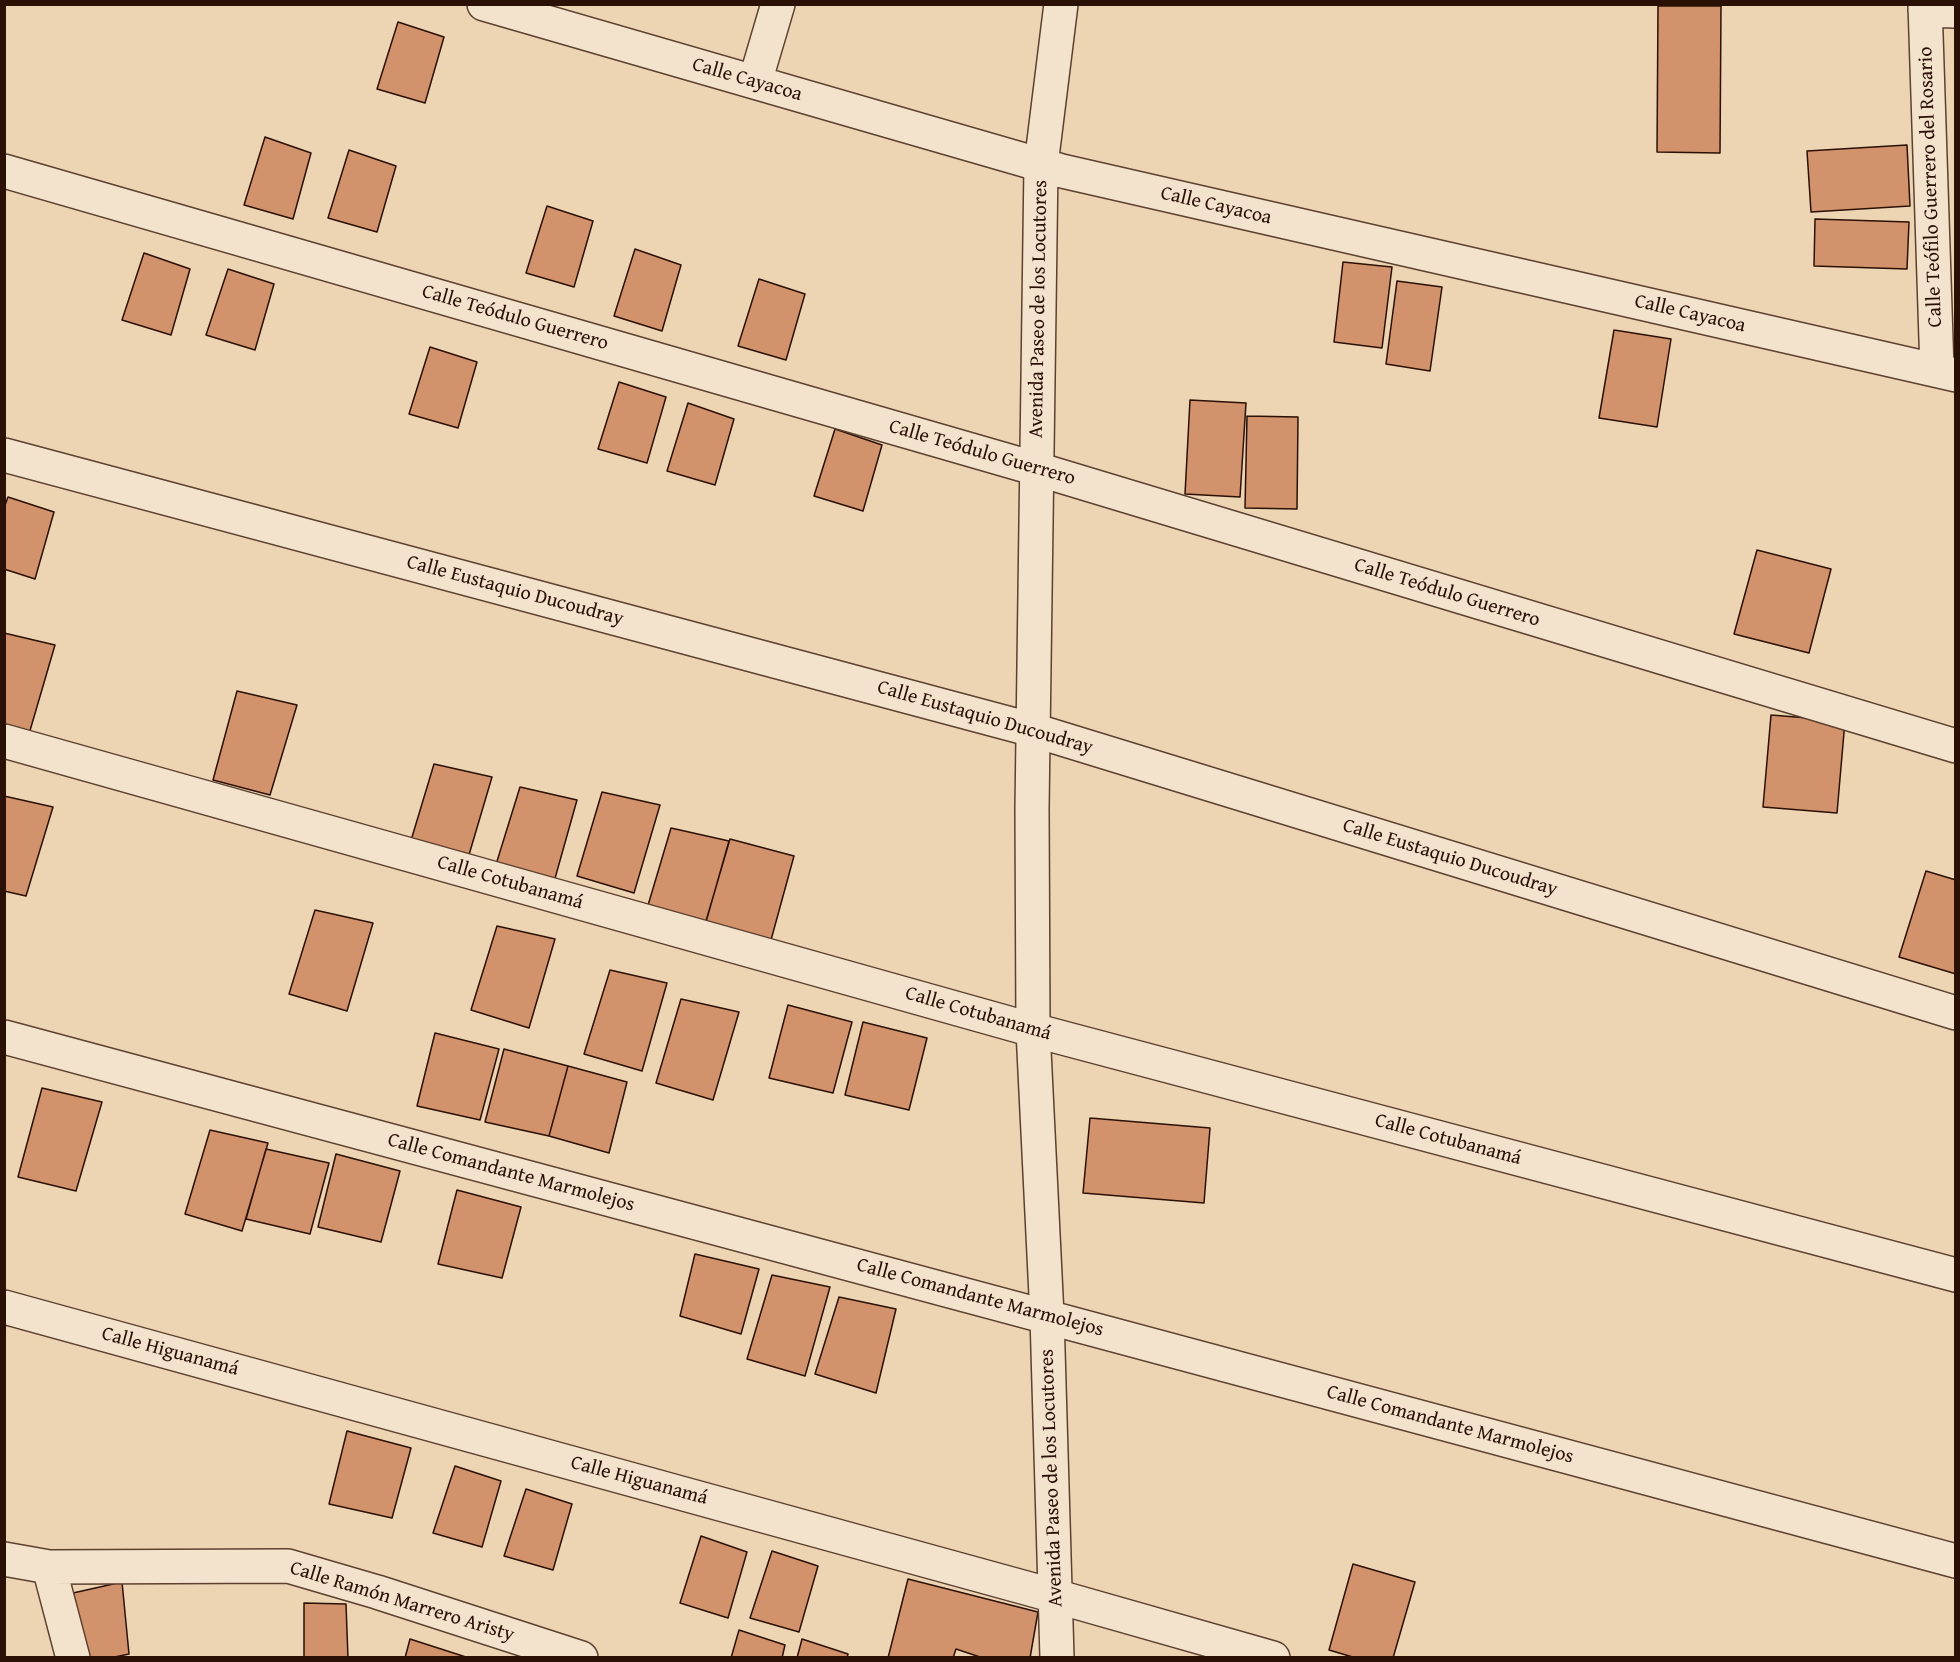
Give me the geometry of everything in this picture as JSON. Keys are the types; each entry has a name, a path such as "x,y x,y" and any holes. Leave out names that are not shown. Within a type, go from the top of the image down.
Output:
{"street":[{"name":"Calle Cayacoa","path":"484,4 1041,165 1946,372"},
{"path":"755,82 778,4"},
{"name":"Avenida Paseo de los Locutores","path":"1057,1658 1047,1316 1033,1030 1033,730 1041,165 1061,4"},
{"name":"Calle Teófilo Guerrero del Rosario","path":"1935,9 1946,372"},
{"name":"Calle Teódulo Guerrero","path":"4,171 1037,469 1956,746"},
{"name":"Calle Eustaquio Ducoudray","path":"4,455 1033,730 1956,1013"},
{"name":"Calle Cotubanamá","path":"4,741 1033,1030 1956,1275"},
{"name":"Calle Comandante Marmolejos","path":"4,1038 1956,1561"},
{"name":"Calle Higuanamá","path":"4,1307 1273,1658"},
{"name":"Calle Ramón Marrero Aristy","path":"4,1559 49,1567 288,1566 377,1592 581,1658"},
{"path":"49,1567 73,1658"}],"building":[{"path":"1658,6 1721,6 1720,153 1657,152"},
{"path":"398,22 444,37 425,103 377,89"},
{"path":"265,137 311,153 293,219 244,205"},
{"path":"1907,145 1910,206 1811,212 1807,151"},
{"path":"349,150 396,166 377,232 328,218"},
{"path":"547,206 593,221 574,287 526,273"},
{"path":"1815,219 1909,222 1907,269 1814,266"},
{"path":"635,249 681,265 662,331 614,316"},
{"path":"144,253 190,269 171,335 122,320"},
{"path":"1343,262 1392,267 1382,348 1334,342"},
{"path":"228,269 274,284 255,350 206,335"},
{"path":"759,279 805,294 786,360 738,346"},
{"path":"1397,281 1442,287 1430,371 1386,364"},
{"path":"1614,330 1671,339 1657,427 1599,418"},
{"path":"430,347 477,362 458,428 409,414"},
{"path":"619,382 666,397 647,463 598,449"},
{"path":"1190,400 1246,403 1240,497 1185,494"},
{"path":"688,403 734,419 715,485 667,471"},
{"path":"1247,416 1298,417 1297,509 1245,508"},
{"path":"835,429 882,445 863,511 814,496"},
{"path":"8,497 54,512 35,579 4,569 4,508"},
{"path":"1757,550 1831,569 1809,653 1734,634"},
{"path":"4,633 55,645 29,734 4,728"},
{"path":"237,691 297,705 270,795 213,780"},
{"path":"1771,715 1845,721 1837,813 1763,807"},
{"path":"434,764 492,777 466,865 409,847"},
{"path":"520,787 577,800 552,889 494,871"},
{"path":"602,792 660,805 634,893 577,876"},
{"path":"4,796 53,807 26,896 4,891"},
{"path":"671,828 729,841 704,929 646,912"},
{"path":"730,839 794,856 771,940 706,921"},
{"path":"1926,871 1956,880 1956,974 1899,957"},
{"path":"315,910 373,923 347,1011 289,994"},
{"path":"497,926 555,939 529,1028 471,1010"},
{"path":"610,970 667,983 642,1071 584,1054"},
{"path":"681,999 739,1012 713,1100 656,1083"},
{"path":"788,1005 852,1022 833,1093 769,1078"},
{"path":"863,1022 927,1038 909,1110 845,1095"},
{"path":"435,1033 499,1049 480,1120 417,1106"},
{"path":"504,1049 568,1066 549,1136 485,1122"},
{"path":"568,1066 627,1082 609,1153 549,1136"},
{"path":"42,1088 102,1102 76,1191 18,1177"},
{"path":"1090,1118 1210,1128 1204,1203 1083,1193"},
{"path":"210,1130 268,1143 242,1231 185,1214"},
{"path":"266,1149 329,1163 310,1234 246,1219"},
{"path":"336,1154 400,1171 381,1242 318,1227"},
{"path":"457,1190 521,1207 502,1278 438,1264"},
{"path":"695,1254 759,1269 741,1334 680,1316"},
{"path":"772,1275 830,1287 805,1376 747,1359"},
{"path":"839,1297 896,1309 876,1393 815,1374"},
{"path":"347,1431 411,1448 392,1518 329,1504"},
{"path":"455,1466 501,1481 482,1547 433,1533"},
{"path":"526,1489 572,1504 553,1570 504,1556"},
{"path":"701,1536 747,1552 728,1618 680,1603"},
{"path":"772,1551 818,1566 799,1632 750,1618"},
{"path":"1353,1564 1415,1582 1393,1658 1356,1658 1329,1650"},
{"path":"908,1579 1038,1612 1030,1658 983,1658 956,1649 953,1658 888,1658"},
{"path":"122,1582 129,1654 110,1658 83,1658 73,1593"},
{"path":"304,1603 346,1604 348,1658 304,1658"},
{"path":"739,1630 785,1645 782,1658 731,1658"},
{"path":"410,1639 469,1658 405,1658"},
{"path":"802,1639 848,1654 847,1658 797,1658"}]}
